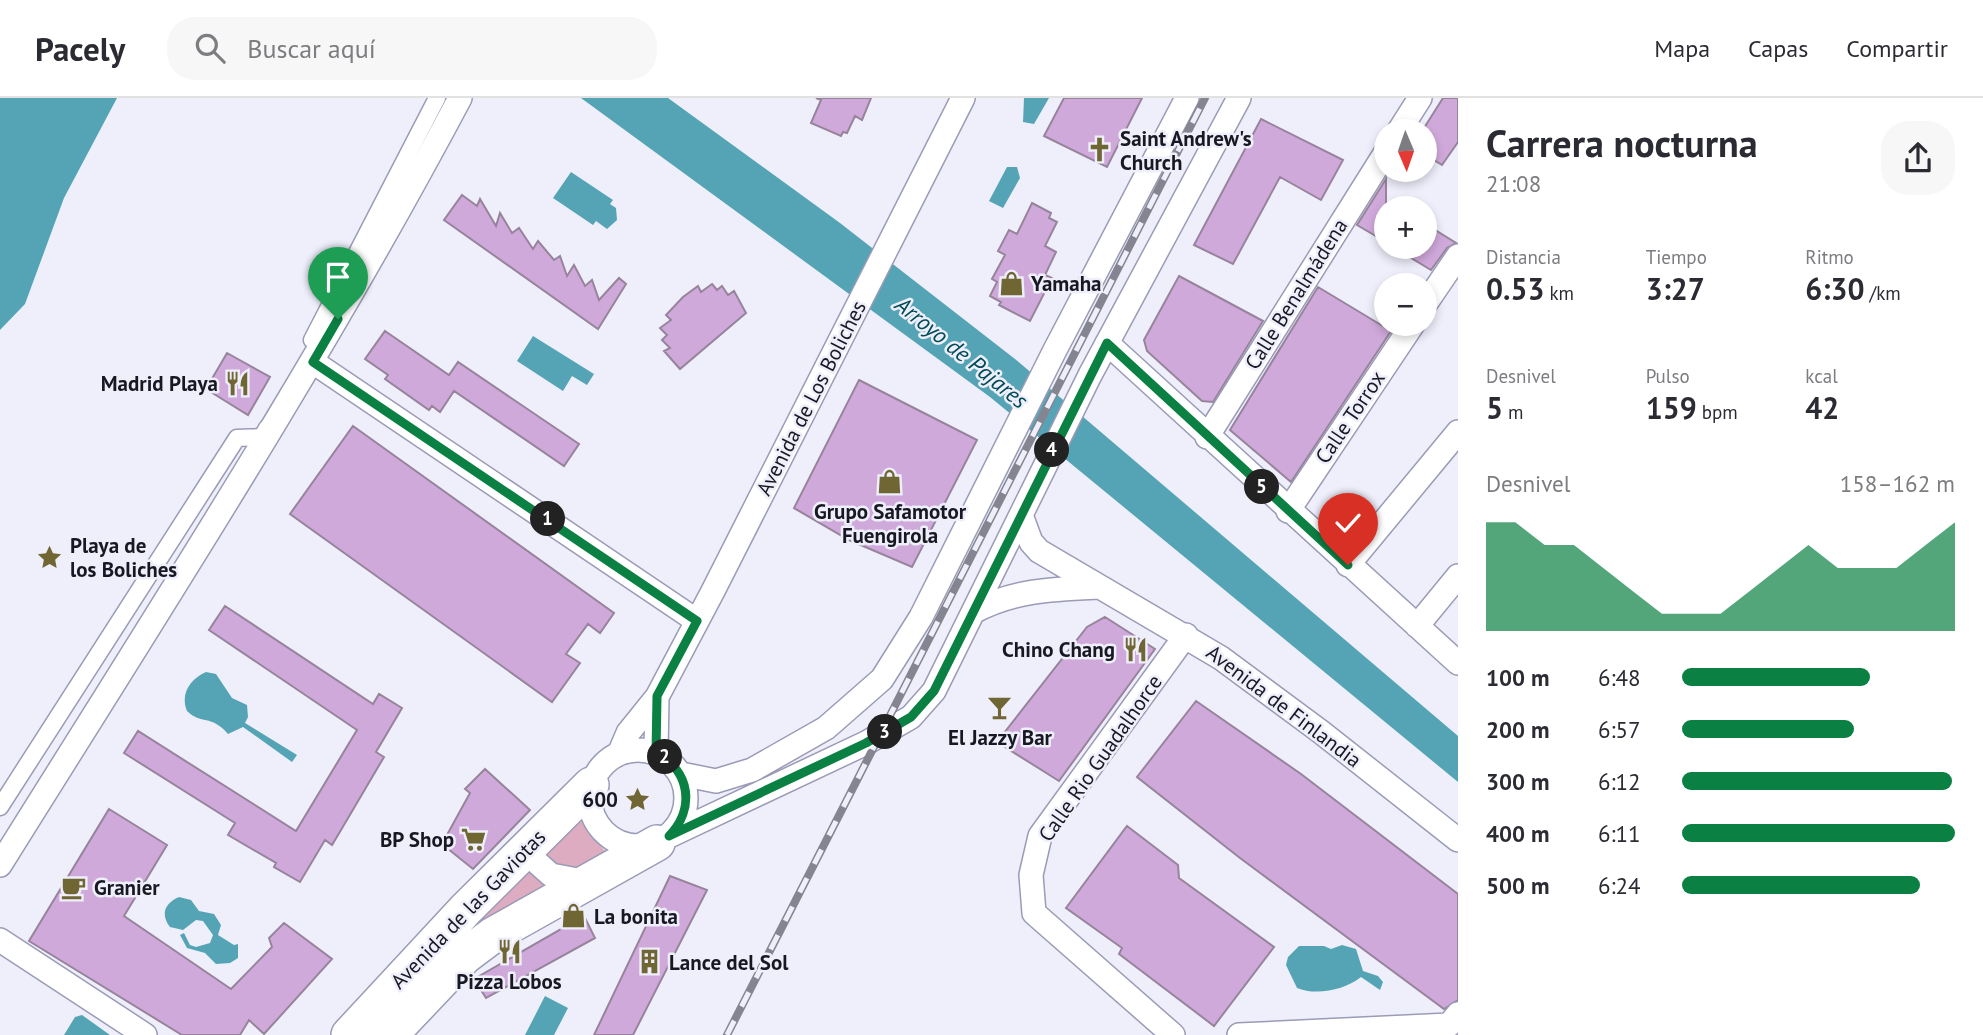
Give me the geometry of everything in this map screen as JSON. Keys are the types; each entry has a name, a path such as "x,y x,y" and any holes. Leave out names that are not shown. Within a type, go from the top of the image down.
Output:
{"main road":[{"name":"Avenida de las Gaviotas","path":"349,1035 524,851 591,785"},
{"name":"Avenida de las Gaviotas","path":"390,1035 465,956 493,935 663,840"}],"street":[{"path":"0,807 237,438 262,437 437,98"},
{"path":"0,865 211,530 313,362 460,98"},
{"name":"Avenida de Los Boliches","path":"619,754 628,733 657,696 697,621 963,98"},
{"path":"681,774 716,781 734,777 762,765 826,728 882,679 921,617 1055,350 1187,98"},
{"path":"663,840 685,814 687,801 681,774 671,762 656,753 644,750 619,754 606,761 591,785 589,801 593,817 601,830 613,840 628,846 663,840 786,783 911,717 934,691 1090,375 1239,98"},
{"path":"1407,119 1420,98"},
{"name":"Calle Benalmádena","path":"1207,437 1374,171"},
{"path":"1437,287 1458,256"},
{"name":"Calle Torrox","path":"1288,511 1405,336"},
{"path":"1107,343 1288,511 1458,663"},
{"path":"313,362 697,621"},
{"path":"1348,565 1458,432"},
{"name":"Avenida de Finlandia","path":"1021,515 1031,542 1039,551 1186,635 1321,732 1458,840"},
{"path":"1417,626 1458,576"},
{"path":"973,612 996,600 1017,594 1099,587"},
{"name":"Calle Rio Guadalhorce","path":"1173,1035 1034,913 1031,875 1041,836 1186,635"},
{"name":"Avenida de Los Boliches","path":"656,753 657,696"},
{"path":"524,851 551,875 588,882"},
{"path":"0,940 145,1035"},
{"path":"1239,1035 1449,1025 1458,1014"}],"shaded area":[{"path":"578,808 588,833 607,853 585,867 565,869 549,860 547,850"},
{"path":"527,866 548,884 379,1035 369,1035"}],"water":[{"path":"0,98 117,98 64,198 25,304 0,330"},
{"name":"Arroyo de Pajares","path":"581,98 668,98 840,223 1015,359 1458,736 1458,782 990,397"},
{"path":"1024,98 1049,98 1034,124 1023,122"},
{"path":"1007,167 1017,167 1020,178 1003,208 989,201"},
{"path":"571,172 613,200 610,204 616,208 617,220 607,229 596,221 593,225 553,198"},
{"path":"533,336 594,374 587,385 572,376 563,391 517,361"},
{"path":"206,672 216,674 232,698 247,705 248,717 245,723 297,755 292,762 243,727 228,734 216,724 197,718 187,711 185,699 188,688"},
{"path":"179,897 191,900 199,911 214,914 221,925 218,935 234,945 238,944 238,958 230,963 216,964 205,953 187,948 180,935 184,933 190,945 196,947 210,943 213,935 203,921 196,920 183,930 170,927 165,918 166,909 170,902"},
{"path":"1342,945 1356,949 1363,971 1378,976 1383,982 1380,990 1361,977 1330,990 1297,988 1286,965 1288,957 1299,946 1324,946 1331,949"},
{"path":"545,996 568,1008 554,1035 525,1035"},
{"path":"82,1015 110,1035 64,1035 75,1017"}],"building":[{"path":"816,98 871,98 862,120 855,116 847,133 843,132 841,136 811,123 821,100"},
{"path":"1064,98 1142,98 1107,167 1044,136"},
{"path":"1443,98 1458,98 1458,142 1442,165 1437,162 1437,119 1430,119"},
{"path":"1261,119 1343,160 1321,200 1280,177 1233,264 1194,245"},
{"path":"1384,182 1386,182 1386,196 1375,196"},
{"path":"462,195 477,206 480,199 496,226 500,213 512,233 519,228 533,249 538,241 554,260 560,256 567,276 574,265 585,286 592,280 599,300 619,278 626,284 598,329 444,220"},
{"path":"1374,198 1374,235 1357,225"},
{"path":"1032,203 1051,213 1049,218 1057,222 1045,246 1056,252 1045,275 1052,278 1030,321 999,305 1001,302 990,296 997,282 992,279 1005,255 998,251 1009,230 1017,234"},
{"path":"1437,231 1456,243 1447,248 1431,270 1413,259 1437,259"},
{"path":"1179,276 1263,321 1213,402 1202,401 1147,351 1144,340"},
{"path":"712,284 717,290 722,286 728,295 734,291 746,313 680,369 664,351 670,348 662,340 667,335 660,328 671,320 666,315 683,297 698,286 701,292"},
{"path":"1318,287 1374,321 1374,336 1388,336 1291,482 1230,430"},
{"path":"385,331 449,375 458,362 579,444 564,466 454,391 440,412 432,406 429,410 385,379 388,375 365,359"},
{"name":"Madrid Playa","path":"227,353 270,377 248,415 206,389"},
{"path":"859,380 977,440 912,567 849,540 794,508"},
{"path":"353,426 614,613 600,633 588,624 566,654 580,663 552,702 290,514"},
{"path":"225,606 373,704 379,694 402,708 376,752 384,757 332,845 325,840 300,882 274,867 276,863 228,835 235,823 124,753 138,731 296,831 357,730 209,630"},
{"path":"1105,617 1155,649 1059,781 997,742 1087,627"},
{"path":"1196,701 1301,774 1458,894 1458,1000 1444,1009 1240,858 1137,777"},
{"path":"485,769 530,810 473,869 442,844 470,793 465,789"},
{"path":"109,809 167,845 124,916 231,989 272,947 269,938 284,923 332,959 264,1034 249,1020 240,1035 182,1035 29,941"},
{"path":"1127,826 1178,865 1179,878 1274,947 1214,1026 1119,954 1122,948 1066,908"},
{"name":"Lance del Sol","path":"670,876 707,890 633,1035 594,1035"},
{"path":"584,916 595,938 486,998 474,979"}],"railway":[{"path":"727,1035 1205,98"}],"place":[{"name":"Saint Andrew's Church","path":"1100,150"},
{"name":"Yamaha","path":"1011,283"},
{"name":"Madrid Playa","path":"238,383"},
{"name":"Grupo Safamotor Fuengirola","path":"890,482"},
{"name":"Playa de los Boliches","path":"50,557"},
{"name":"Chino Chang","path":"1135,649"},
{"name":"El Jazzy Bar","path":"1000,708"},
{"name":"600","path":"638,799"},
{"name":"BP Shop","path":"474,839"},
{"name":"Granier","path":"74,887"},
{"name":"La bonita","path":"574,916"},
{"name":"Pizza Lobos","path":"509,952"},
{"name":"Lance del Sol","path":"649,962"}],"route":[{"path":"338,319 313,362 697,621 657,696 656,753 671,762 681,774 686,787 685,814 669,836 786,783 911,717 934,691 1107,343 1348,565"}]}
